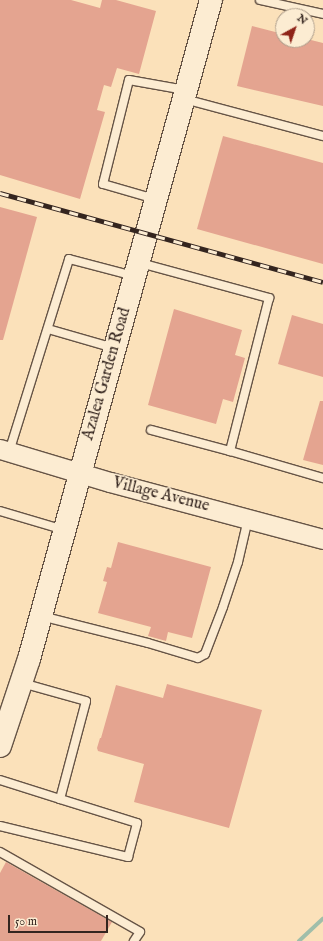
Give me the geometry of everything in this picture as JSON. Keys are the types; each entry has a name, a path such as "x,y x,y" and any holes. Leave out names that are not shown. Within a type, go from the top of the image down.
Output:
{"main road":[{"name":"Azalea Garden Road","path":"0,746 7,709 22,682 41,616 210,0"}],"street":[{"name":"Village Avenue","path":"5,450 80,473 323,539"}],"lane":[{"path":"260,0 323,14"},
{"path":"156,199 103,184 129,80 323,136"},
{"path":"5,450 48,329 69,259 136,270 269,298 230,450"},
{"path":"48,329 115,348"},
{"path":"151,430 230,450 323,478"},
{"path":"0,512 64,530"},
{"path":"41,616 148,643 198,658 205,654 224,608 238,562 248,518"},
{"path":"22,682 86,701 60,799"},
{"path":"0,780 137,823 128,857 0,826"},
{"path":"0,852 140,932 134,941"}],"building":[{"path":"0,0 71,0 100,8 102,0 116,0 156,11 139,74 117,68 111,87 104,85 97,110 105,112 80,199 0,175"},
{"path":"252,26 275,32 275,48 315,48 315,41 323,43 323,106 237,86"},
{"path":"223,136 323,163 323,264 197,229"},
{"path":"0,207 37,217 3,340 0,340"},
{"path":"174,309 242,330 235,355 245,358 233,402 223,399 216,424 148,405"},
{"path":"292,315 323,324 323,377 278,364"},
{"path":"320,401 323,401 323,465 303,460"},
{"path":"118,542 211,567 192,638 168,632 166,641 148,636 151,627 98,613 107,582 103,581 107,567 111,568"},
{"path":"167,684 262,710 229,828 134,802 144,764 98,751 97,748 116,685 163,698"},
{"path":"6,862 112,922 101,941 0,941 0,873"}],"waterway":[{"path":"299,941 323,919"}],"railway":[{"path":"0,193 323,282"}]}
